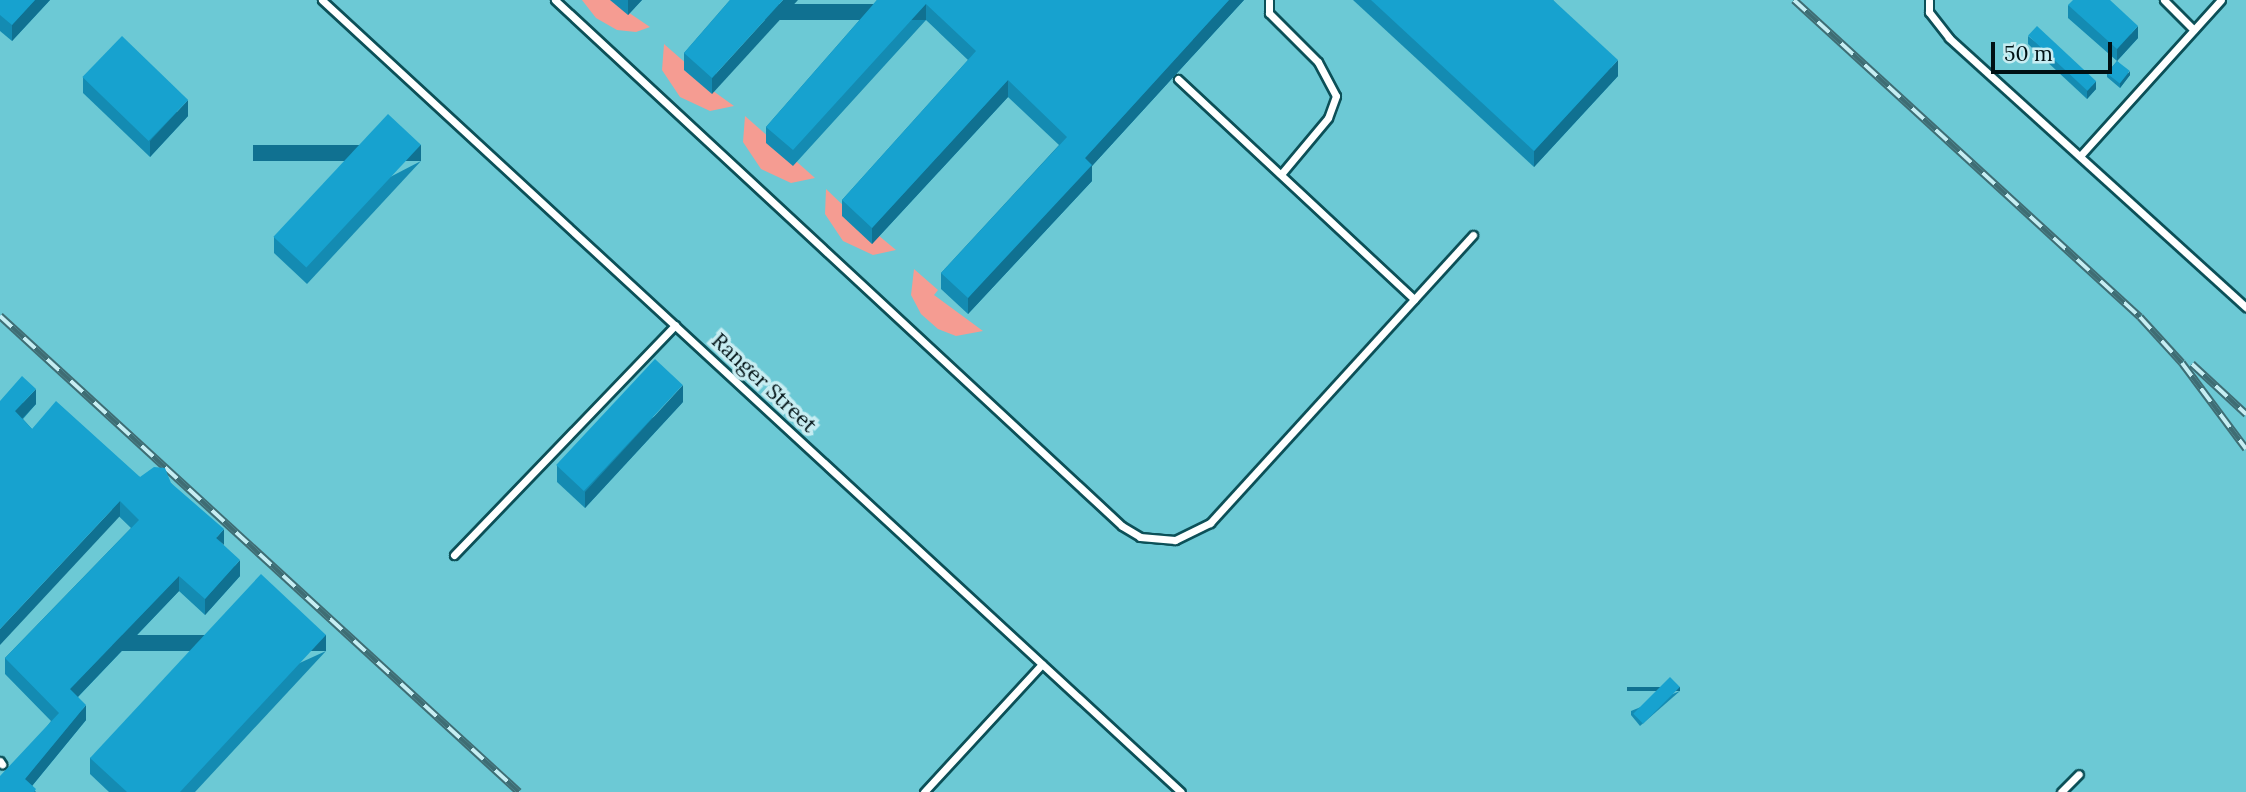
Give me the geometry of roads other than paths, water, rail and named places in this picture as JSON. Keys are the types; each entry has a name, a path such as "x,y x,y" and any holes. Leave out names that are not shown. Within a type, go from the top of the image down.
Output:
{"lane":[{"name":"Ranger Street","path":"322,0 1181,792"},
{"path":"555,0 1122,526 1140,537 1175,540 1195,534 1210,523 1473,235"},
{"path":"1269,0 1269,13 1318,62 1336,96 1328,118 1282,173"},
{"path":"1929,0 1929,12 1949,38 2246,307"},
{"path":"2164,0 2194,30"},
{"path":"2080,156 2221,0"},
{"path":"1178,79 1282,173 1414,299"},
{"path":"454,555 675,325"},
{"path":"924,792 1042,664"},
{"path":"2061,792 2078,774"}],"railway":[{"path":"1794,0 2140,317 2182,363 2246,449"},
{"path":"0,316 519,792"},
{"path":"2192,364 2246,414"}]}
